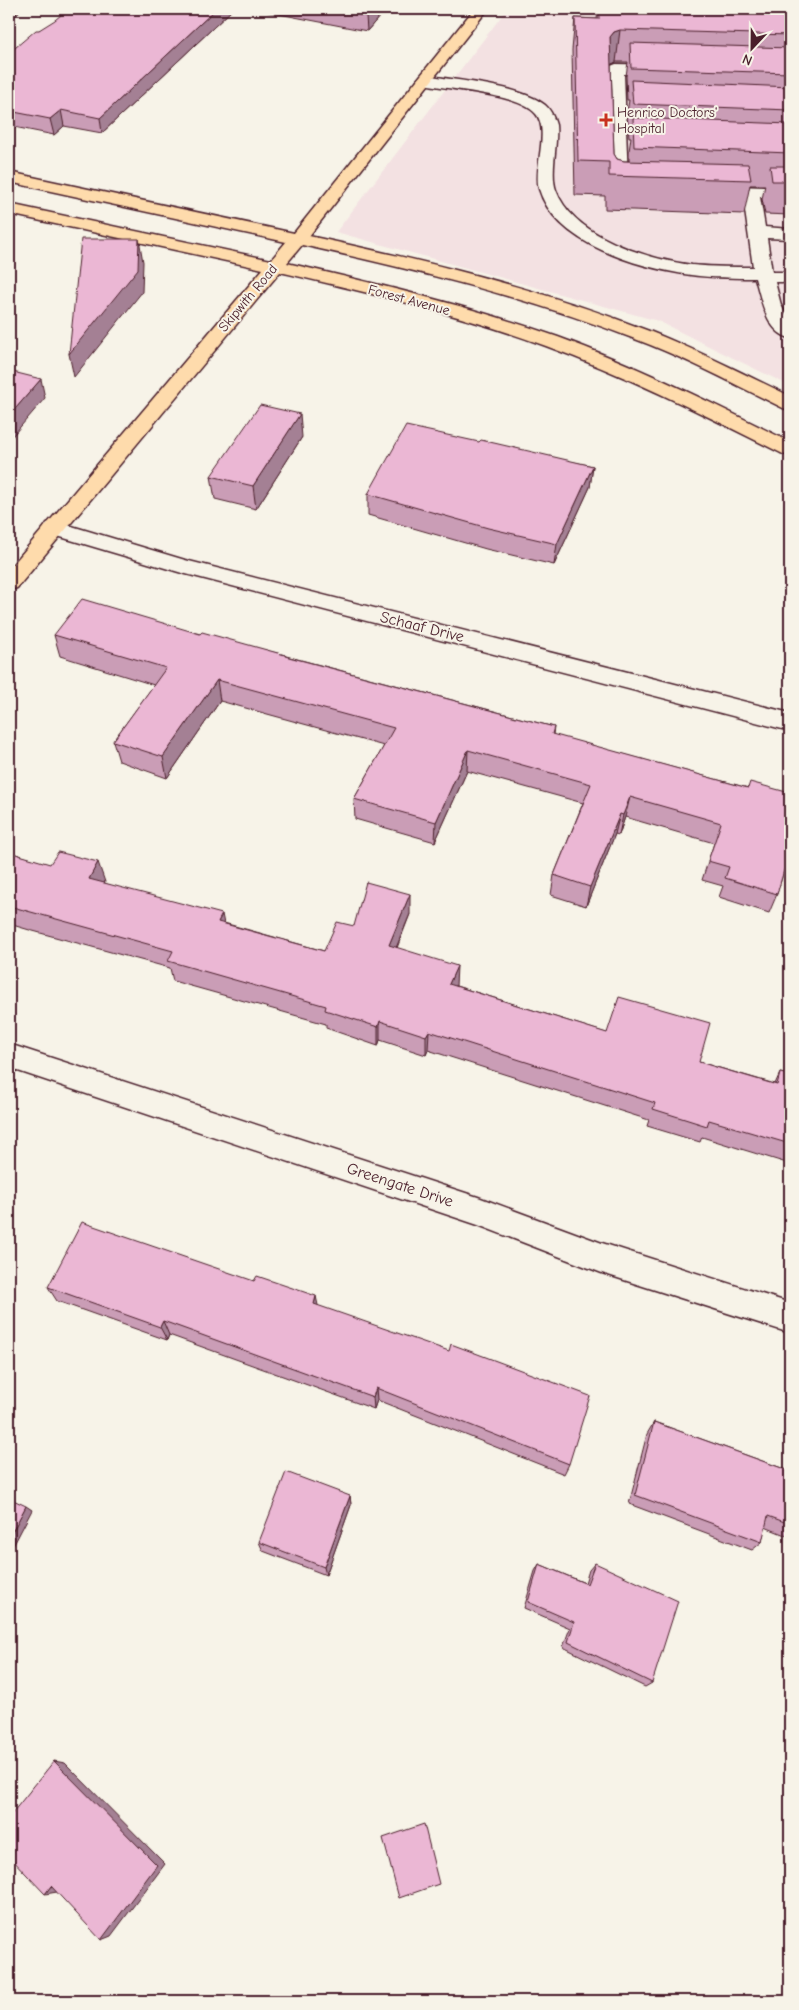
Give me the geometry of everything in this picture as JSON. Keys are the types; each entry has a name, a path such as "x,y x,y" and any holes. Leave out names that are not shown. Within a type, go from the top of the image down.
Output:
{"main road":[{"name":"Skipwith Road","path":"9,583 298,239 481,9"},
{"path":"9,176 437,270 531,296 642,335 701,360 790,404"},
{"name":"Forest Avenue","path":"9,209 407,298 516,329 636,375 790,450"}],"street":[{"path":"9,12 12,9"},
{"path":"648,188 620,187 616,68 684,71"},
{"path":"425,80 506,95 527,101 541,110 547,121 547,188 553,203 568,221 600,243 643,260 691,270 790,277"},
{"path":"617,106 636,107"},
{"path":"618,144 638,144"},
{"path":"695,189 790,193"},
{"path":"751,191 764,275 773,312 790,332"},
{"path":"757,232 790,234"},
{"name":"Schaaf Drive","path":"55,528 182,566 790,722"},
{"name":"Greengate Drive","path":"9,1056 478,1211 602,1258 790,1318"}],"shaded area":[{"name":"Henrico Doctors' Hospital","path":"507,9 790,9 790,386 658,321 336,232"}],"building":[{"path":"68,9 216,9 100,118 61,110 50,119 9,111 9,53 36,30 55,20"},
{"path":"329,9 373,9 366,16"},
{"path":"599,9 790,9 790,35 620,30 614,32 610,37 614,154 617,159 624,161 748,164 751,180 609,176 609,162 578,161 575,18 599,19"},
{"path":"630,43 790,48 790,73 631,68"},
{"path":"631,80 790,87 790,110 633,104"},
{"path":"633,118 790,124 790,153 634,147"},
{"path":"770,166 790,166 790,181 772,181"},
{"path":"81,239 139,239 138,269 69,354"},
{"path":"9,371 41,379 9,416"},
{"path":"260,405 300,414 253,486 211,476"},
{"path":"406,426 479,442 481,440 593,466 557,544 488,528 368,494"},
{"path":"82,599 200,634 202,632 285,656 554,727 552,734 748,788 750,782 790,793 790,850 777,894 725,878 729,867 708,861 721,823 630,797 623,815 620,814 590,887 554,875 591,784 468,750 436,822 354,799 394,728 217,680 163,757 113,741 166,668 54,635"},
{"path":"9,852 50,864 58,852 98,862 89,879 222,914 218,922 324,951 337,922 354,926 366,882 410,894 389,945 457,966 449,984 607,1033 619,997 710,1023 699,1062 777,1085 780,1073 790,1075 790,1144 709,1120 707,1126 653,1109 655,1103 429,1031 426,1036 380,1021 378,1027 325,1010 326,1006 168,961 173,951 9,906"},
{"path":"82,1222 254,1281 257,1276 316,1296 314,1304 449,1351 451,1344 590,1396 569,1464 376,1388 373,1397 163,1321 160,1327 48,1287"},
{"path":"654,1422 790,1471 790,1524 768,1516 762,1542 635,1495"},
{"path":"286,1472 350,1496 324,1567 259,1542"},
{"path":"9,1498 26,1506 9,1538"},
{"path":"595,1563 678,1601 652,1683 568,1642 574,1622 528,1602 539,1564 587,1584"},
{"path":"54,1761 157,1865 101,1940 51,1886 45,1894 9,1856 9,1817"},
{"path":"424,1824 439,1884 399,1898 383,1838"}],"place":[{"name":"Henrico Doctors' Hospital","path":"606,120"}]}
